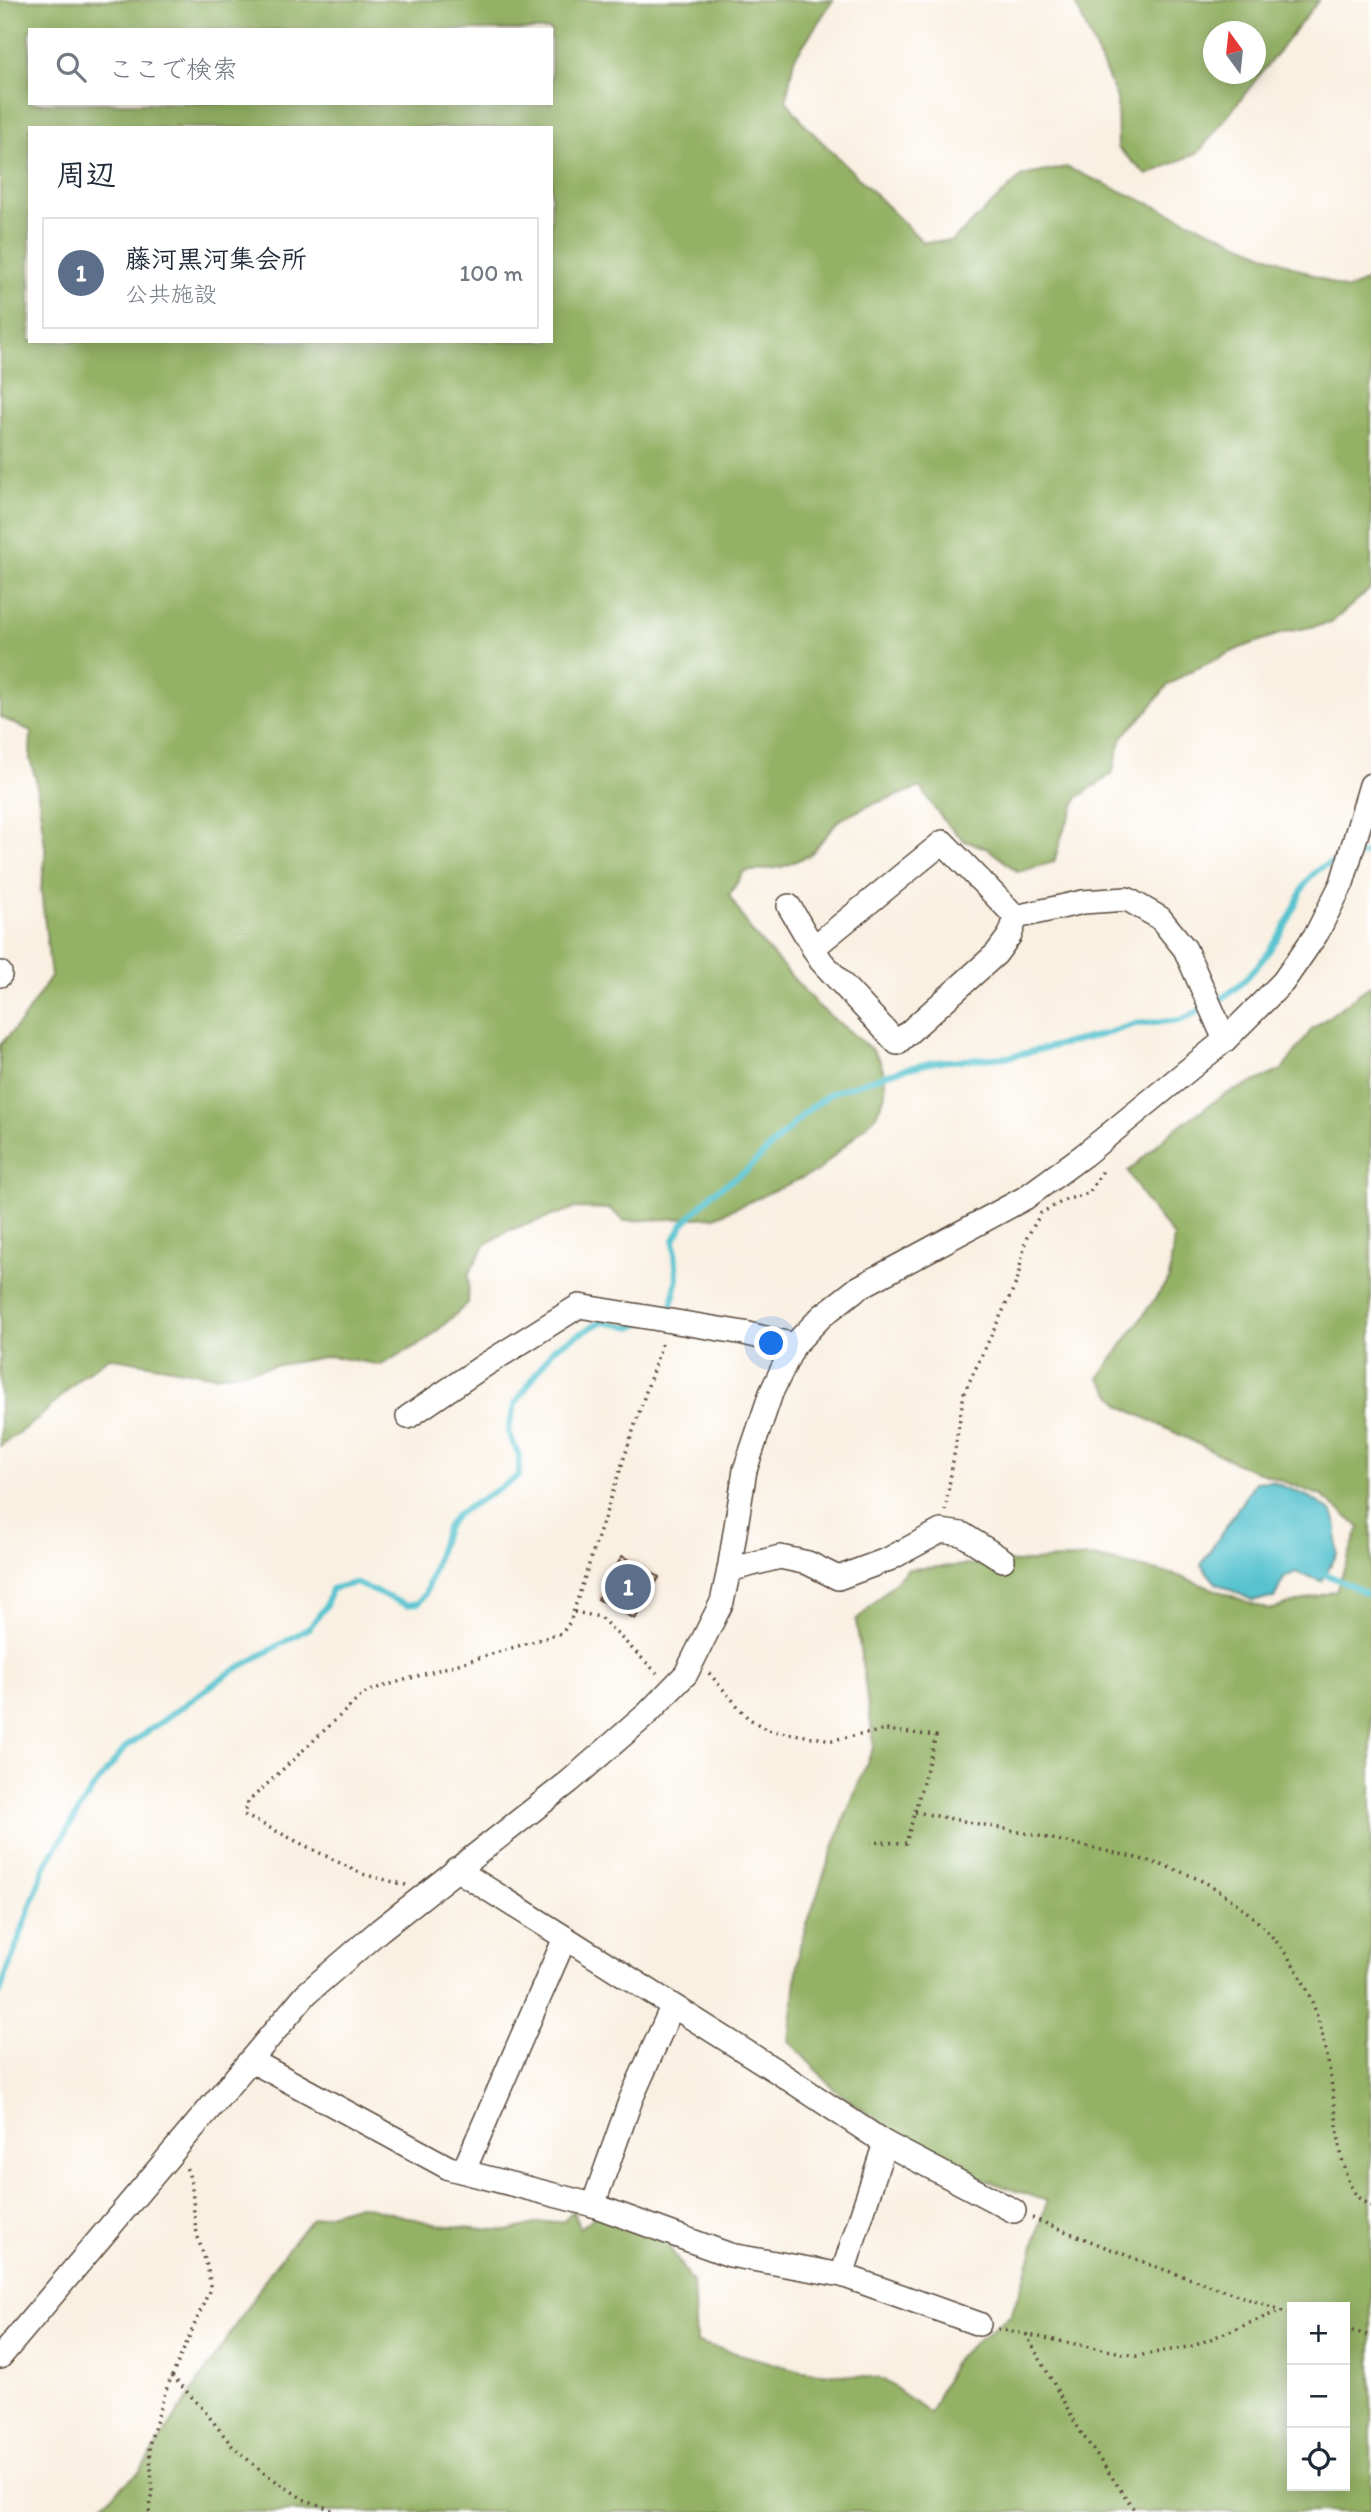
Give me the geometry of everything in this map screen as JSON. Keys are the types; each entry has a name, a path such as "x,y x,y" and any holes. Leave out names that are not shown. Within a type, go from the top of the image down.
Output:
{"street":[{"path":"0,2357 306,1994 456,1869 570,1781 647,1714 686,1674 722,1602 745,1470 771,1393 793,1345 822,1316 858,1288 1026,1198 1096,1146 1225,1040 1283,982 1317,933 1342,883 1371,785"},
{"path":"813,948 943,842 1016,917"},
{"path":"1016,917 1083,902 1127,899 1160,918 1185,949 1225,1040"},
{"path":"789,906 821,961 897,1043 996,954 1010,935 1016,917"},
{"path":"408,1417 579,1306 744,1333 793,1345"},
{"path":"729,1570 780,1557 808,1563 838,1578 889,1559 941,1531 962,1534 1003,1560"},
{"path":"456,1869 778,2072 885,2143 1014,2211"},
{"path":"462,2171 565,1938"},
{"path":"593,2205 631,2099 672,2007"},
{"path":"252,2061 449,2168 593,2205 730,2255 842,2276 979,2324"},
{"path":"842,2276 885,2143"}],"path":[{"path":"941,1531 964,1393 1017,1281 1026,1239 1041,1213 1065,1200 1089,1193 1102,1172 1096,1146"},
{"path":"424,1896 415,1887 362,1874 244,1815 248,1802 361,1696 371,1690 562,1633 574,1612 659,1319"},
{"path":"574,1612 600,1617 673,1688"},
{"path":"696,1658 748,1718 768,1730 832,1740 886,1731 936,1736 906,1843 872,1842"},
{"path":"915,1812 1043,1836 1130,1856 1179,1872 1215,1889 1256,1918 1301,1978 1314,2006 1330,2073 1346,2177 1358,2197 1371,2206"},
{"path":"149,2512 153,2493 149,2445 172,2376 210,2288 210,2272 195,2223 191,2182 176,2150"},
{"path":"1014,2211 1150,2265 1287,2313"},
{"path":"979,2324 1010,2333 1137,2356 1193,2346 1279,2311"},
{"path":"1350,2330 1371,2336"},
{"path":"1026,2334 1080,2431 1136,2512"},
{"path":"172,2376 233,2447 264,2473 303,2499 338,2512"}],"green space":[{"path":"0,0 833,0 794,59 786,100 806,126 923,242 952,241 1022,176 1066,167 1347,290 1371,279 1371,588 1331,623 1285,632 1240,648 1187,673 1167,686 1122,737 1112,774 1078,797 1054,862 1018,872 987,848 965,841 934,808 921,787 868,806 839,820 810,855 782,867 744,872 729,895 752,932 817,1005 871,1049 880,1061 885,1077 885,1095 876,1116 818,1171 715,1217 624,1221 610,1209 575,1208 507,1231 485,1245 469,1274 468,1303 427,1340 381,1365 330,1356 216,1376 109,1357 82,1376 38,1419 0,1446 0,1045 20,1023 51,977 41,889 46,853 36,780 30,759 31,731 0,717"},
{"path":"1074,0 1319,0 1266,67 1266,21 1203,21 1203,84 1253,84 1199,152 1147,175 1118,148 1117,98"},
{"path":"1371,985 1371,2512 93,2512 140,2471 275,2265 311,2219 359,2205 439,2225 507,2231 539,2223 564,2221 573,2210 579,2228 599,2214 665,2240 693,2284 696,2342 801,2371 883,2379 930,2413 955,2359 1011,2314 1025,2277 1047,2201 941,2165 835,2090 789,2041 800,1945 835,1842 874,1745 856,1621 908,1569 1092,1557 1176,1575 1269,1610 1336,1591 1359,1527 1322,1496 1245,1467 1121,1406 1099,1378 1169,1279 1174,1237 1147,1203 1128,1172 1173,1130 1224,1095 1282,1070 1312,1029"}],"water":[{"path":"1271,1481 1311,1498 1331,1511 1337,1526 1337,1554 1322,1581 1295,1572 1284,1578 1274,1598 1252,1600 1216,1583 1201,1565 1255,1482"}],"building":[{"path":"622,1556 659,1577 635,1619 598,1599"}],"waterway":[{"path":"1357,856 1371,851"},
{"path":"1214,1003 1248,977 1267,954 1313,874 1323,866 1343,860"},
{"path":"668,1313 671,1312 677,1277 674,1240 683,1224 715,1191 746,1171 806,1112 831,1093 934,1062 1008,1057 1105,1034 1135,1024 1181,1020 1205,1008"},
{"path":"0,1992 45,1866 91,1791 126,1747 226,1675 309,1628 326,1606 331,1589 355,1583 407,1605 418,1603 425,1595 446,1529 456,1515 519,1476 519,1455 508,1432 515,1404 554,1348 601,1322 633,1327 642,1324"},
{"path":"1319,1571 1371,1595"}],"place":[{"name":"藤河黒河集会所","path":"628,1587"}]}
